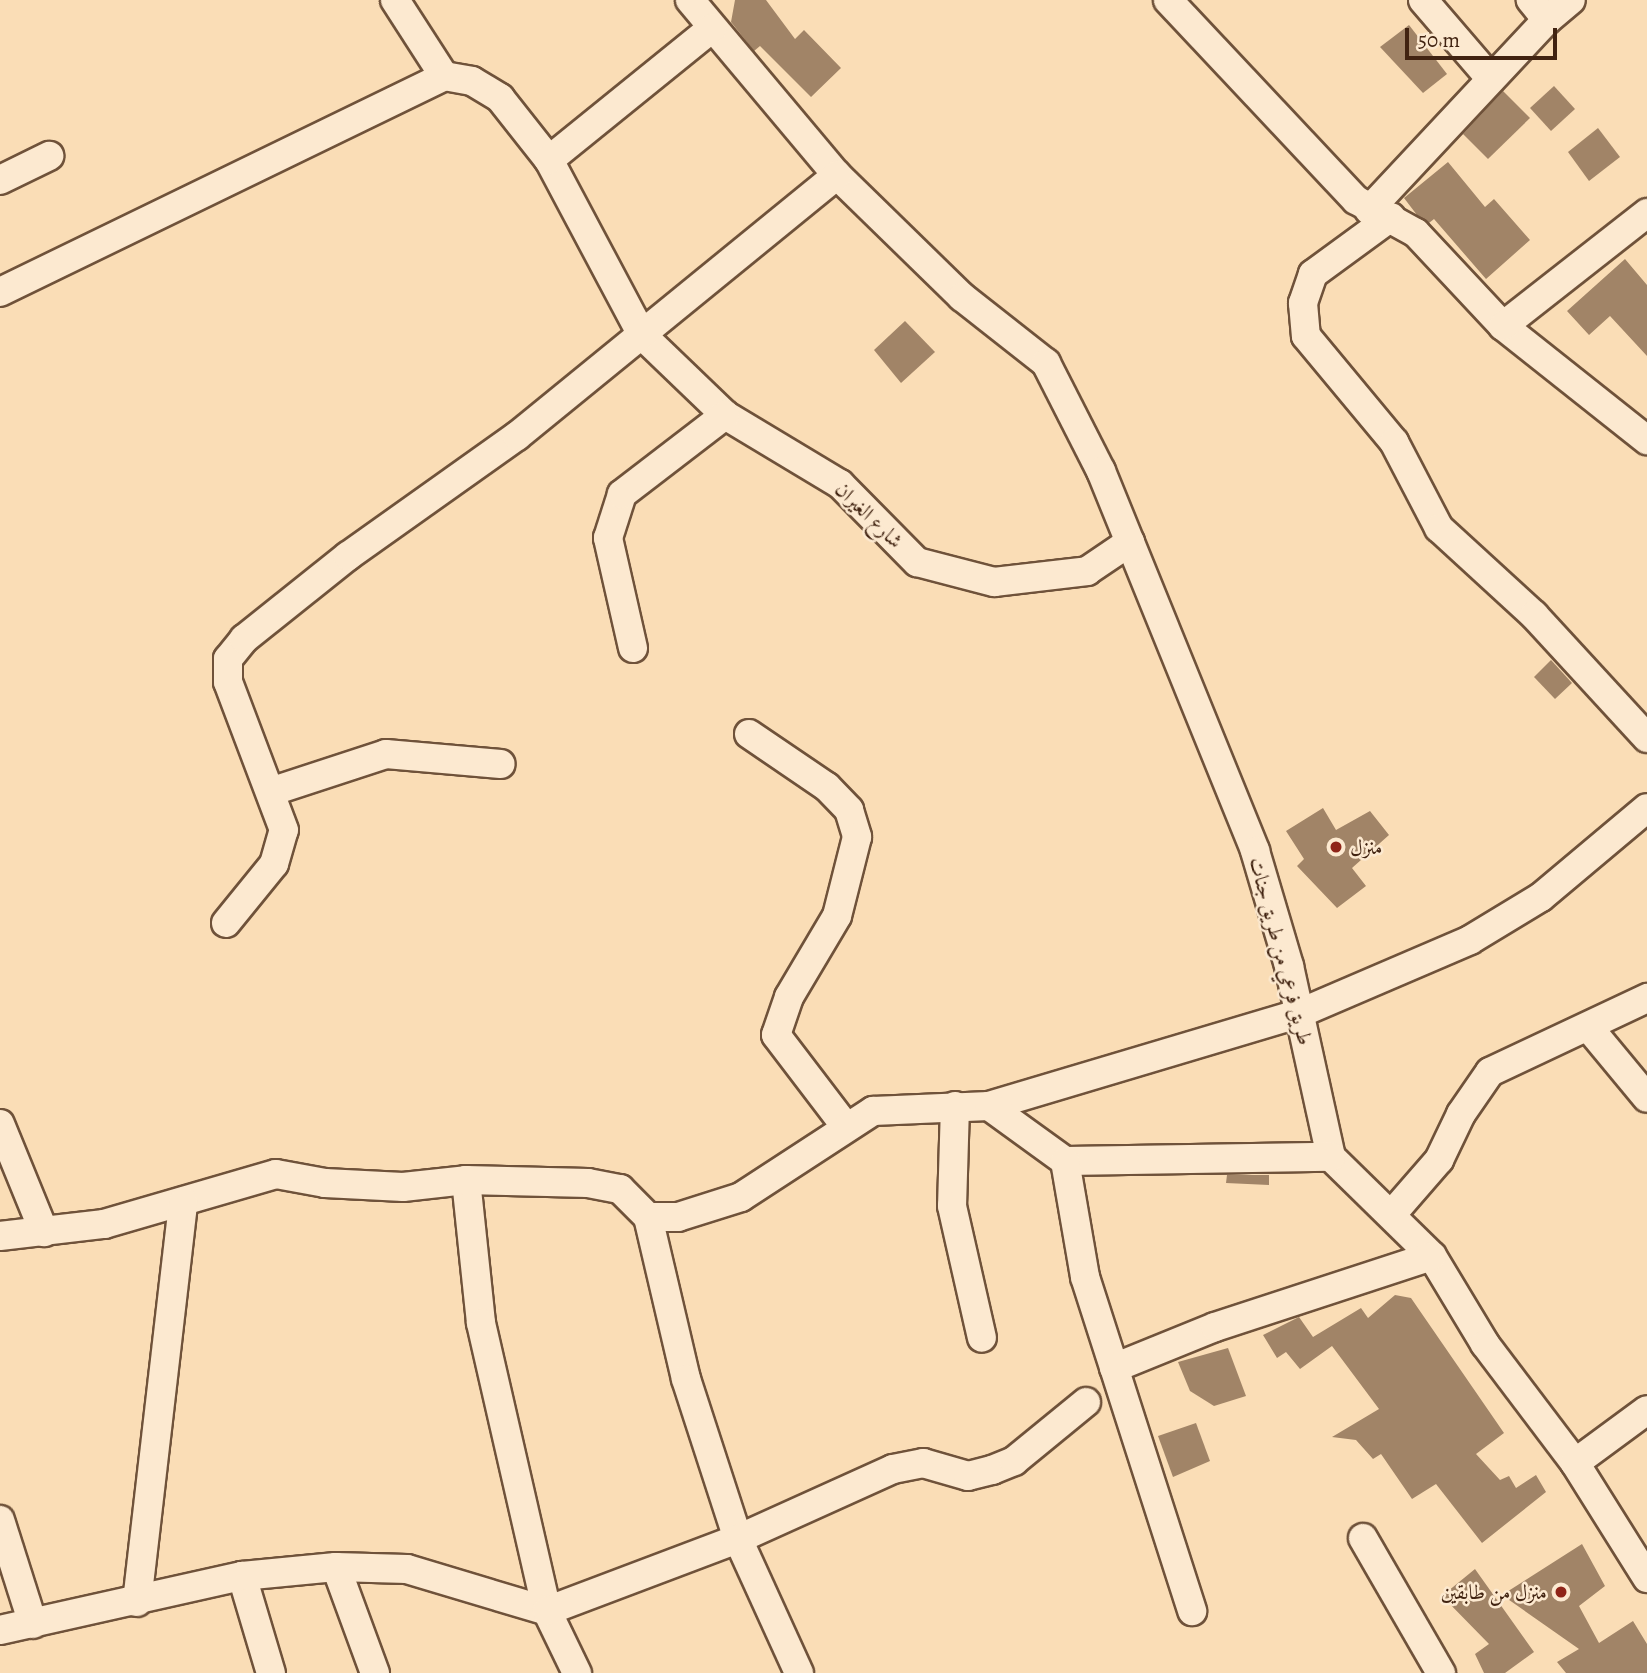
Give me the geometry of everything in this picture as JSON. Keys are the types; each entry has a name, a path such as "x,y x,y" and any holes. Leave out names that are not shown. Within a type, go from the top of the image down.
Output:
{"street":[{"path":"0,292 444,76 395,0"},
{"path":"1168,0 1237,78 1380,214 1434,248 1503,326 1647,440"},
{"path":"1423,0 1492,79"},
{"path":"1571,0 1539,10 1492,79 1380,214 1313,274 1303,303 1306,336 1394,442 1438,528 1534,615 1647,738"},
{"name":"طريق فرعي من طريق جنات","path":"695,2 712,28 837,175 962,297 1046,363 1130,542 1255,850 1300,1013 1331,1157"},
{"path":"549,160 712,28"},
{"name":"شارع الغيران","path":"444,76 472,81 500,98 549,160 642,335 725,415 840,484 917,562 994,582 1087,571 1130,542"},
{"path":"0,180 49,156"},
{"path":"226,923 274,864 284,830 273,791 228,682 228,659 244,639 348,556 517,436 837,175"},
{"path":"1503,326 1647,213"},
{"path":"633,648 608,538 622,494 725,415"},
{"path":"749,734 827,787 849,810 858,837 837,916 789,997 776,1035 846,1127"},
{"path":"273,791 386,754 501,764"},
{"path":"648,1217 719,1208 777,1177 846,1127 873,1111 989,1106 1300,1013 1482,933 1541,897 1647,808"},
{"path":"1392,1214 1439,1160 1461,1114 1490,1072 1590,1029 1647,998"},
{"path":"1590,1029 1647,1098"},
{"path":"955,1106 952,1206 982,1338"},
{"path":"989,1106 1065,1161 1331,1157 1432,1256 1485,1344 1575,1463 1647,1578"},
{"path":"0,1124 44,1232"},
{"path":"1065,1161 1085,1277 1192,1611"},
{"path":"0,1236 104,1224 276,1174 325,1183 403,1186 466,1180 620,1189 648,1217 686,1379 738,1539 799,1673"},
{"path":"466,1180 481,1323 547,1611 577,1673"},
{"path":"137,1602 183,1202"},
{"path":"1114,1368 1215,1327 1432,1256"},
{"path":"0,1630 137,1602 242,1576 336,1567 407,1569 547,1611 738,1539 907,1464 923,1463 968,1476 992,1470 1014,1461 1086,1402"},
{"path":"1575,1463 1647,1410"},
{"path":"0,1520 33,1624"},
{"path":"1363,1538 1441,1673"},
{"path":"336,1567 375,1673"},
{"path":"242,1576 271,1673"}],"building":[{"path":"735,0 766,0 795,39 804,30 841,68 811,97 760,46 754,51 731,22"},
{"path":"1409,25 1447,74 1423,93 1380,47"},
{"path":"1554,86 1575,109 1551,131 1530,108"},
{"path":"1503,91 1530,118 1488,159 1463,134"},
{"path":"1598,128 1620,157 1589,181 1568,152"},
{"path":"1448,162 1485,207 1494,199 1530,240 1486,279 1434,219 1429,223 1417,215 1404,198"},
{"path":"1625,259 1647,285 1647,356 1610,316 1589,335 1567,311"},
{"path":"905,321 935,352 901,383 874,350"},
{"path":"1551,660 1572,683 1555,699 1534,677"},
{"name":"منزل","path":"1323,808 1336,830 1370,811 1389,835 1352,868 1366,886 1337,908 1297,866 1304,859 1286,831"},
{"path":"1227,1175 1269,1175 1269,1185 1226,1183"},
{"path":"1395,1295 1411,1298 1504,1433 1476,1454 1500,1480 1509,1476 1516,1488 1536,1475 1546,1492 1482,1543 1436,1484 1412,1499 1381,1454 1373,1459 1356,1440 1332,1437 1379,1409 1332,1346 1300,1369 1286,1352 1277,1358 1263,1335 1299,1317 1313,1337 1361,1308 1368,1318"},
{"path":"1228,1348 1246,1396 1214,1406 1190,1391 1178,1362"},
{"path":"1196,1423 1210,1461 1173,1477 1158,1436"},
{"path":"1582,1544 1605,1586 1579,1606 1599,1643 1633,1621 1647,1644 1647,1673 1566,1673 1557,1662 1579,1649 1502,1595"},
{"path":"1475,1569 1534,1652 1505,1673 1484,1673 1475,1654 1489,1644 1442,1596"}],"place":[{"name":"منزل","path":"1336,847"},
{"name":"منزل من طابقين","path":"1561,1592"}]}
